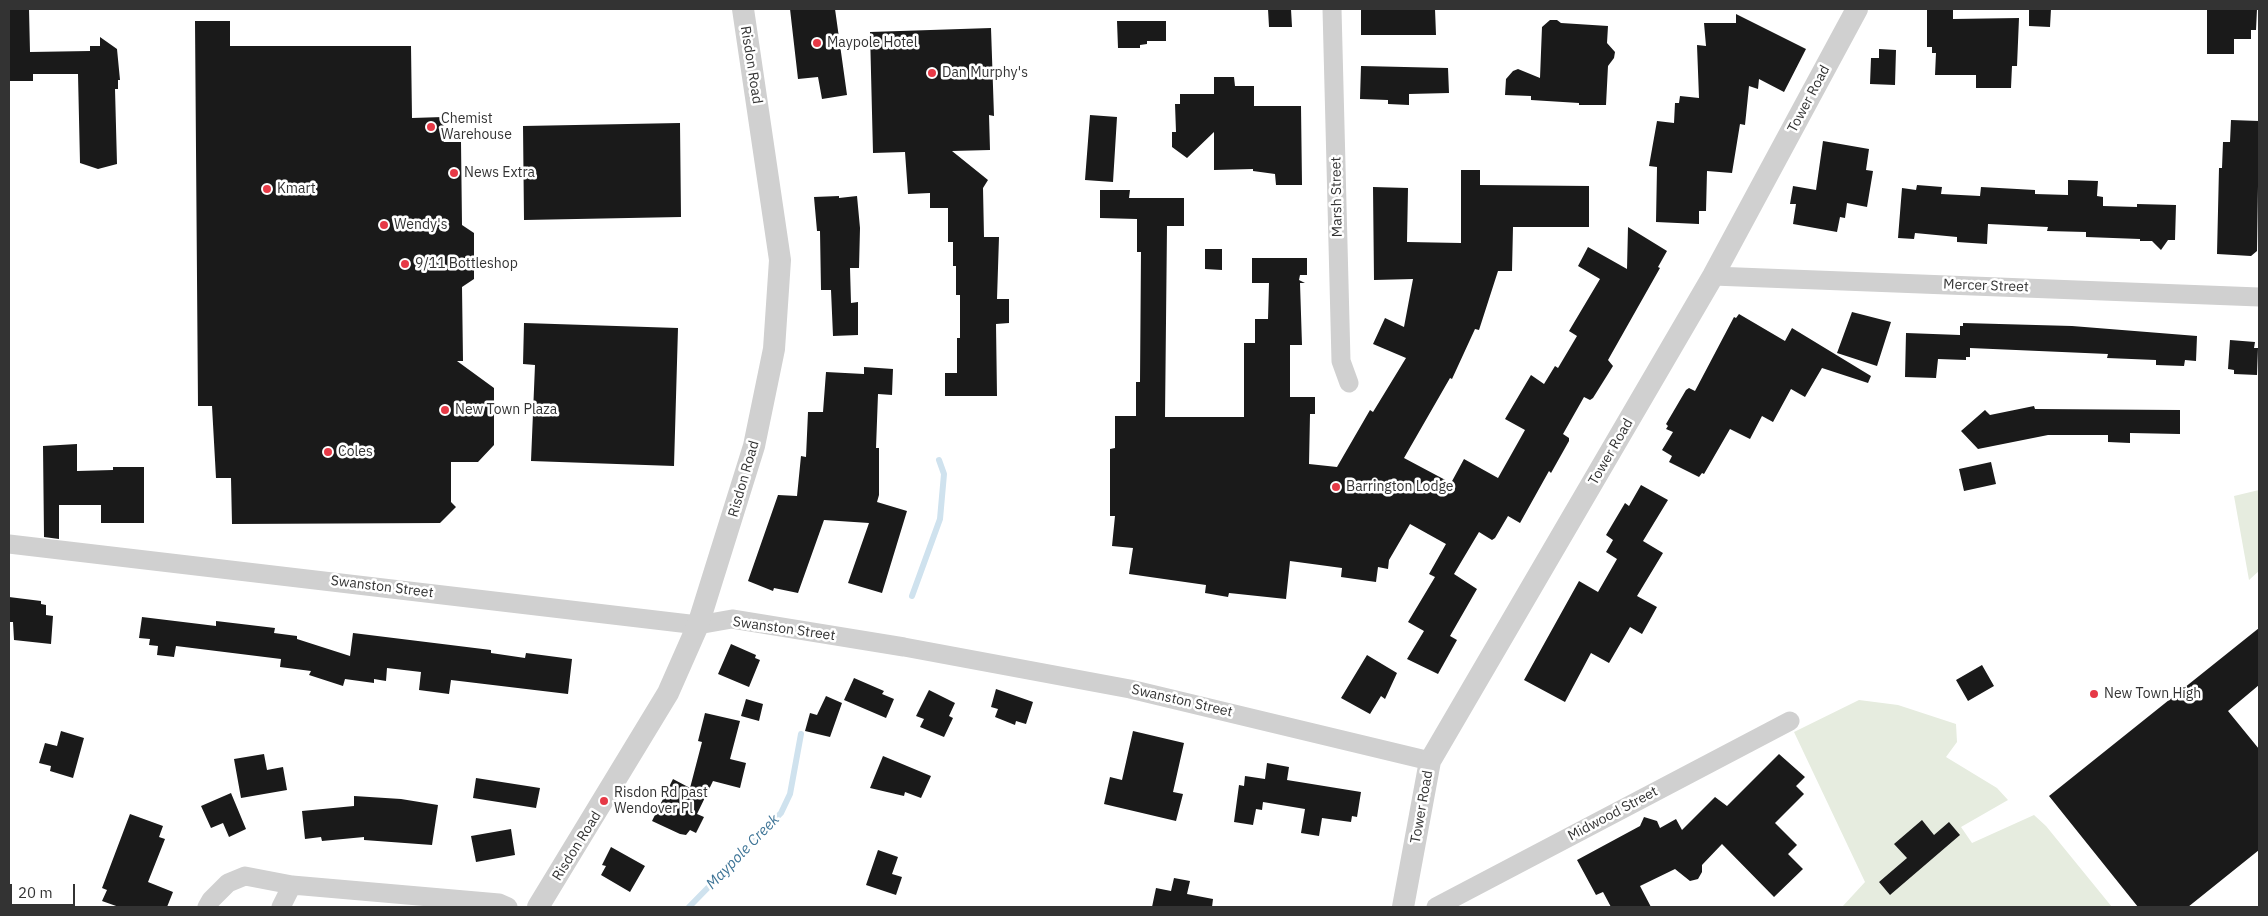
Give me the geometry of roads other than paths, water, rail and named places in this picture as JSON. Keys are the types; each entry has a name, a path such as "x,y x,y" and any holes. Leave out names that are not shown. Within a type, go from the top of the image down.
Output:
{"street":[{"name":"Risdon Road","path":"538,907 668,693 698,625 754,446 774,349 780,260 743,9"},
{"name":"Marsh Street","path":"1332,9 1341,360 1349,383"},
{"name":"Tower Road","path":"1403,907 1430,761 1713,276 1857,9"},
{"name":"Mercer Street","path":"1713,276 2259,297"},
{"name":"Swanston Street","path":"9,544 698,625 732,619 904,647 1130,690 1430,761"},
{"name":"Midwood Street","path":"1436,907 1790,721"},
{"path":"207,907 228,883 245,876 292,885 499,903 508,907"},
{"path":"281,907 292,885"}],"waterway":[{"name":"Maypole Creek","path":"912,596 940,519 944,474 939,460"},
{"name":"Maypole Creek","path":"689,907 781,813 790,794 801,734"}],"place":[{"name":"Maypole Hotel","path":"817,43"},
{"name":"Dan Murphy's","path":"932,73"},
{"name":"Chemist Warehouse","path":"431,127"},
{"name":"News Extra","path":"454,173"},
{"name":"Kmart","path":"267,189"},
{"name":"Wendy's","path":"384,225"},
{"name":"9/11 Bottleshop","path":"405,264"},
{"name":"New Town Plaza","path":"445,410"},
{"name":"Coles","path":"328,452"},
{"name":"Barrington Lodge","path":"1336,487"},
{"name":"New Town High","path":"2094,694"},
{"name":"Risdon Rd past Wendover Pl","path":"604,801"}]}
